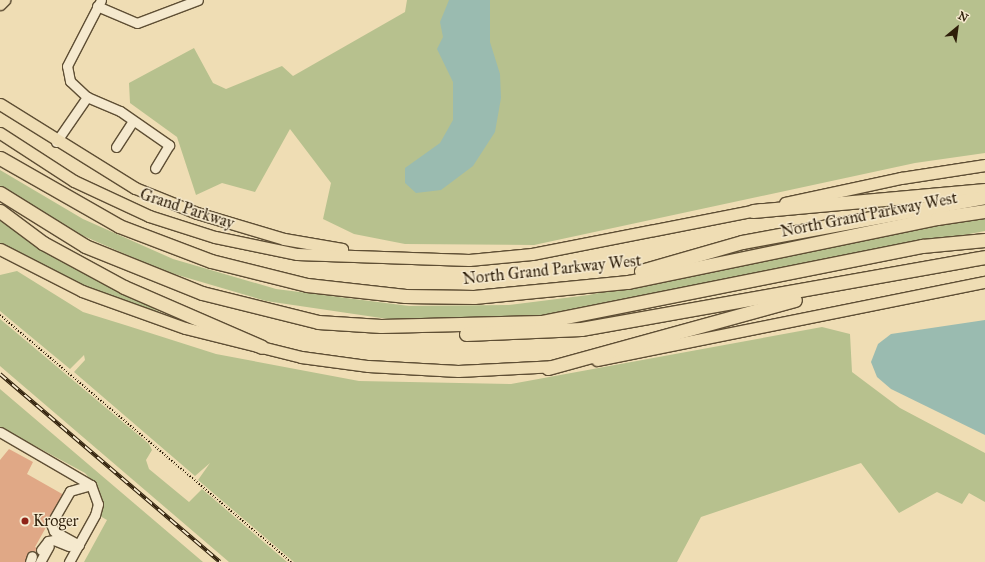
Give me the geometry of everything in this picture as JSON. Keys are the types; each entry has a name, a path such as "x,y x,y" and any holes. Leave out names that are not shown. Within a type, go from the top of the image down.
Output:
{"highway":[{"name":"North Grand Parkway West","path":"0,158 119,226 211,261 307,285 405,296 474,297 600,283 628,282 937,218 985,211"},
{"path":"753,211 985,190"},
{"path":"0,193 85,246 202,293 318,322 432,326 541,322 922,246 985,240"},
{"path":"600,283 742,242 985,197"},
{"path":"0,211 43,243 124,287 262,347"},
{"path":"432,326 453,334 581,329 843,284 985,257"},
{"path":"548,368 843,284"}],"main road":[{"path":"0,4 4,0"},
{"path":"0,104 56,142 135,188 197,213 284,239 384,257"},
{"name":"Grand Parkway","path":"0,133 74,181 149,216 193,230 297,254 384,257"},
{"name":"North Grand Parkway West","path":"384,257 469,260 532,254 753,211 901,178 985,165"},
{"path":"0,249 82,291 185,328 262,347 368,366 458,371 548,368 985,282"}],"lane":[{"path":"155,168 169,145 133,121 87,97 70,82 67,66 99,3 138,23 198,0"},
{"path":"56,142 87,97"},
{"path":"116,146 133,121"},
{"path":"0,432 91,485 98,504 69,562"},
{"path":"77,547 54,531 51,524 70,491 91,485"},
{"path":"36,557 51,540 77,547"}],"path":[{"path":"0,315 291,562"}],"green space":[{"path":"407,0 985,0 985,153 915,163 534,245 405,244 354,234 323,219 331,183 290,129 255,192 222,183 196,195 177,137 130,103 129,83 194,48 213,83 226,89 282,66 293,76 405,12"},
{"path":"0,170 83,219 173,259 276,289 409,306 509,305 589,295 893,231 985,217 985,231 536,317 388,319 266,301 164,271 72,231 0,189"},
{"path":"0,219 34,243 169,317 86,287 0,243"},
{"path":"17,271 83,312 216,354 359,381 511,384 822,327 850,334 852,372 900,408 985,453 985,502 969,493 962,504 937,492 899,513 861,463 701,517 677,562 294,562 198,480 210,463 195,476 74,372 85,360 84,355 70,369 0,311 0,275"},
{"path":"0,319 149,444 152,450 146,460 149,469 189,502 202,489 287,562 229,562 0,366"},
{"path":"0,389 203,562 84,562 107,520 100,516 102,503 99,489 85,473 0,427"}],"water":[{"path":"449,0 490,0 490,42 500,74 501,98 495,132 473,166 441,190 416,193 405,183 405,168 440,143 453,120 453,82 437,49 443,37 440,22"},
{"path":"985,320 985,435 891,389 877,377 871,362 878,344 891,334"}],"building":[{"name":"Kroger","path":"9,449 33,462 27,474 64,495 35,547 45,553 41,561 31,556 27,562 0,562 0,460"}],"tunnel":[{"path":"36,558 41,550"}],"railway":[{"path":"0,374 220,562"}],"place":[{"name":"Kroger","path":"25,521"}]}
